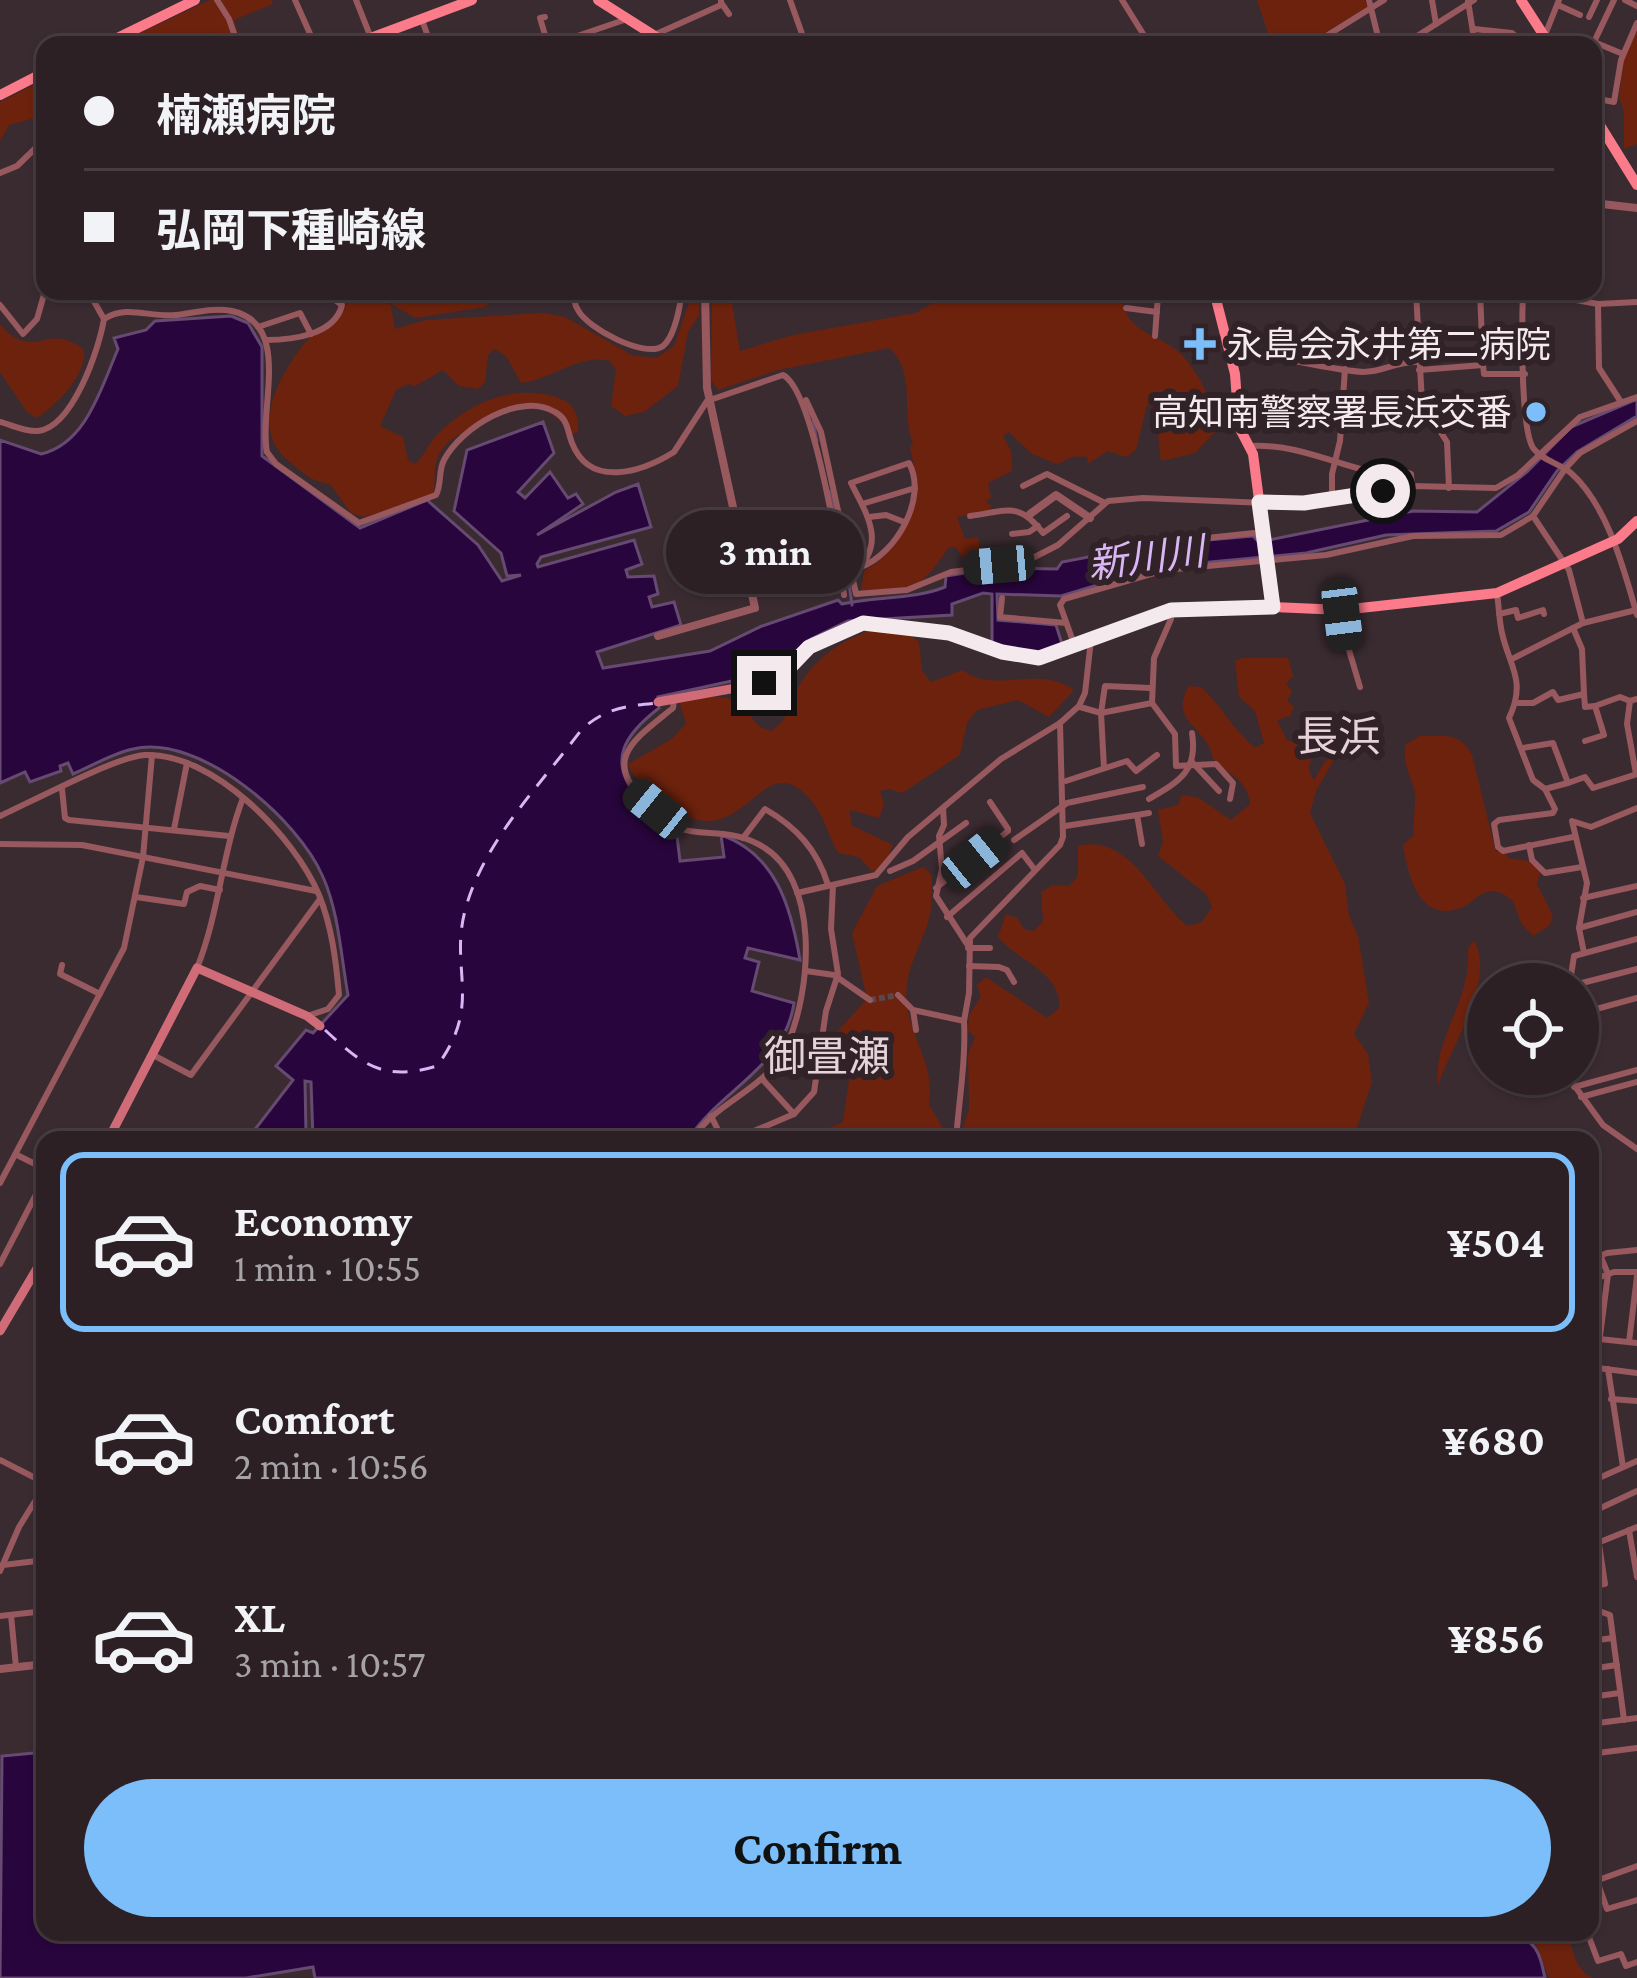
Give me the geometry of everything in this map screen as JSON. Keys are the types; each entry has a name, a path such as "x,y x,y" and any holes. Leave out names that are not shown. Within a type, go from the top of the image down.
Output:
{"main road":[{"path":"121,36 195,0"},
{"path":"376,36 472,0"},
{"path":"598,0 654,35"},
{"path":"1521,0 1542,36"},
{"path":"0,95 36,77"},
{"path":"1602,129 1637,185"},
{"path":"1216,300 1231,357 1239,427 1252,454 1273,607"},
{"path":"658,702 764,683 786,671 809,647 863,623 949,633 1017,656 1049,656 1171,610 1342,610 1497,593 1615,541 1637,521"},
{"path":"113,1131 197,968 320,1026"},
{"path":"0,1331 36,1270"}],"street":[{"path":"217,0 235,36"},
{"path":"295,0 311,36"},
{"path":"356,0 370,36"},
{"path":"790,0 803,36"},
{"path":"1122,0 1144,36"},
{"path":"1326,36 1371,3 1384,0"},
{"path":"1432,0 1436,24"},
{"path":"1547,36 1558,3 1584,16 1597,0"},
{"path":"1595,36 1615,0"},
{"path":"1625,0 1637,6"},
{"path":"1417,36 1470,1 1474,36"},
{"path":"654,35 722,2 729,14"},
{"path":"1371,3 1375,36"},
{"path":"544,17 540,18 547,36"},
{"path":"422,19 428,36"},
{"path":"591,36 627,19"},
{"path":"1602,99 1614,101 1623,54 1637,23"},
{"path":"1474,29 1514,36"},
{"path":"1602,47 1623,54"},
{"path":"0,173 36,147"},
{"path":"1602,204 1637,208"},
{"path":"0,305 23,334 37,320 43,300"},
{"path":"0,422 32,431 54,423 87,376 104,319 93,300"},
{"path":"266,340 295,340 311,334 342,312 337,300"},
{"path":"577,300 586,320 648,350 668,340 679,300"},
{"path":"658,635 755,608 710,399 705,300"},
{"path":"1155,300 1155,336"},
{"path":"1416,300 1422,403 1447,442 1449,488"},
{"path":"1480,300 1484,374 1525,374"},
{"path":"1514,658 1583,623 1636,613 1615,541 1580,485 1530,442 1525,300"},
{"path":"1576,300 1637,302"},
{"path":"1598,304 1599,368 1621,402"},
{"path":"1126,308 1156,312"},
{"path":"104,319 122,310 166,316 224,310 240,314 258,328 266,340 267,452 276,464 359,524 436,495 444,460 470,431 496,416 527,407 550,410 566,422 576,451 600,473 610,475 674,452 710,399 783,375 791,379 820,432 856,594 907,590 951,572 1023,563 1058,545 1103,502"},
{"path":"258,328 300,314 311,334"},
{"path":"1231,357 1247,355 1345,369 1384,370 1398,361 1418,366 1483,365"},
{"path":"1332,500 1345,369"},
{"path":"1238,398 1261,400"},
{"path":"1023,486 1047,474 1103,502 1133,498 1289,504 1412,486 1503,486 1580,417 1637,398"},
{"path":"802,399 844,595"},
{"path":"1342,407 1388,412 1422,403"},
{"path":"1075,646 1060,605 1064,599 1165,570 1326,555 1413,536 1488,537 1513,530 1533,516 1563,468 1598,441 1637,422"},
{"path":"1247,446 1268,445 1335,459 1370,472 1402,470 1411,474 1412,486"},
{"path":"853,574 861,567 867,562 873,536 851,483 909,463 915,488 904,522 886,553 861,567"},
{"path":"862,504 915,488"},
{"path":"1030,514 1056,495 1090,518"},
{"path":"970,516 1020,509 1030,514 1043,533 1067,516"},
{"path":"868,517 886,515 904,522"},
{"path":"1533,516 1565,563 1583,623"},
{"path":"1012,534 1038,526"},
{"path":"1113,548 1254,533 1266,539"},
{"path":"1497,593 1503,638 1514,658 1517,701 1509,718 1533,780 1545,789 1555,809 1494,824 1498,847 1503,851 1573,837"},
{"path":"1002,598 1000,617 1066,622"},
{"path":"1171,610 1172,619 1154,658 1152,703 1175,734 1177,766 1210,761 1230,776 1230,799"},
{"path":"1342,610 1360,687"},
{"path":"1499,614 1516,610 1518,618 1543,610 1544,614"},
{"path":"1545,789 1585,777 1593,788 1637,774 1627,724 1634,700 1620,697 1586,707 1582,650 1573,628"},
{"path":"796,894 876,875 892,853 1001,758 1060,723 1085,693 1091,640"},
{"path":"1104,768 1101,713 1105,686 1152,688"},
{"path":"1517,701 1533,703 1553,692 1558,700 1584,694"},
{"path":"674,700 673,708 645,726 634,740 626,759 631,789 673,826 743,838 778,860 796,894 806,931 806,971 796,1021 777,1063 763,1080 698,1130"},
{"path":"1078,706 1101,713 1152,703"},
{"path":"1585,741 1604,735 1595,706"},
{"path":"956,1131 959,1075 967,1049 968,946 974,932 1060,845 1065,826 1060,723"},
{"path":"1149,799 1183,778 1193,763 1192,733"},
{"path":"1522,748 1553,743 1568,783"},
{"path":"0,1183 124,948 143,857 152,755"},
{"path":"0,817 130,758 152,755 187,763 243,798 274,826 319,895 336,959 339,995 328,1010 307,1016"},
{"path":"1064,781 1127,760 1136,771 1157,755"},
{"path":"174,830 187,763"},
{"path":"1193,763 1219,791"},
{"path":"1014,840 1064,805 1143,787"},
{"path":"62,788 69,820 229,836"},
{"path":"197,968 243,798"},
{"path":"990,802 1035,870"},
{"path":"943,808 938,844 942,869 936,896 968,946 990,948"},
{"path":"1584,953 1579,928 1587,883 1572,821 1592,827 1637,808"},
{"path":"743,838 765,809 784,818 810,848 831,885 831,929 838,965 814,1093 794,1114 754,1131"},
{"path":"1065,826 1149,813"},
{"path":"1137,814 1142,844"},
{"path":"890,871 966,823"},
{"path":"936,887 1008,831"},
{"path":"0,844 82,845 319,895"},
{"path":"1529,845 1532,860 1545,873 1582,867"},
{"path":"947,917 1022,853"},
{"path":"136,897 184,904 187,892 200,886 220,890"},
{"path":"1582,898 1637,886"},
{"path":"154,1055 191,1075 319,895"},
{"path":"1579,928 1637,912"},
{"path":"1572,963 1574,956 1637,939"},
{"path":"62,965 60,974 100,994"},
{"path":"969,966 999,967 1014,982"},
{"path":"1599,978 1637,969"},
{"path":"806,971 836,977 870,1000"},
{"path":"898,995 913,1010 964,1021"},
{"path":"1599,1008 1637,998"},
{"path":"913,1010 916,1030"},
{"path":"777,1063 845,1076"},
{"path":"1599,1080 1634,1071 1635,1083 1581,1097 1603,1125 1637,1149"},
{"path":"763,1080 794,1114"},
{"path":"711,1116 716,1131"},
{"path":"17,1155 36,1167"},
{"path":"0,1264 36,1191"},
{"path":"1599,1343 1608,1274 1600,1255 1637,1250"},
{"path":"1599,1278 1637,1274 1633,1343 1600,1339"},
{"path":"1599,1310 1603,1310"},
{"path":"1599,1368 1637,1373"},
{"path":"1608,1369 1623,1467"},
{"path":"1611,1399 1637,1401"},
{"path":"0,1460 36,1479"},
{"path":"1599,1476 1637,1461"},
{"path":"1599,1509 1637,1491"},
{"path":"2,1568 36,1499"},
{"path":"1599,1542 1633,1528 1637,1577"},
{"path":"2,1568 36,1562"},
{"path":"0,1616 36,1612"},
{"path":"1599,1613 1610,1615 1624,1720"},
{"path":"10,1615 16,1667"},
{"path":"1599,1640 1613,1638"},
{"path":"0,1669 36,1665"},
{"path":"1599,1668 1616,1665"},
{"path":"1599,1696 1620,1693"},
{"path":"1599,1723 1637,1718"},
{"path":"1599,1753 1637,1748"},
{"path":"1599,1880 1637,1866"},
{"path":"1599,1894 1607,1909 1637,1900"},
{"path":"1590,1941 1598,1961 1621,1954 1626,1966 1637,1962"}],"shaded area":[{"path":"210,0 272,0 273,4 234,20 238,36 213,36 211,32 133,36"},
{"path":"1257,0 1365,0 1369,6 1320,36 1269,36"},
{"path":"1637,29 1637,144 1624,149 1619,97 1624,56"},
{"path":"36,84 36,118 9,125 0,141 0,102"},
{"path":"344,300 385,300 395,329 426,320 542,313 565,317 632,355 656,358 674,346 690,300 699,300 699,315 688,332 678,386 644,412 625,416 611,406 616,370 610,361 588,361 521,383 506,356 495,349 488,355 485,382 478,389 459,386 443,370 415,386 396,390 380,426 403,437 408,460 415,464 449,424 477,405 507,395 562,399 574,410 578,432 571,434 560,421 537,408 498,413 444,447 436,462 433,497 364,517 351,513 330,484 313,479 290,462 271,435 272,404 294,357 346,305"},
{"path":"389,300 495,300 484,307 416,318"},
{"path":"712,300 732,300 740,351 793,335 916,313 935,300 1122,300 1133,323 1175,349 1189,364 1209,399 1216,431 1195,453 1161,461 1155,408 1147,405 1136,450 1126,457 1108,451 1087,464 1088,457 1057,464 1032,454 1009,432 1003,436 1011,451 1012,471 988,483 989,511 957,517 965,539 978,537 980,550 973,554 977,564 967,564 956,547 948,548 929,574 913,586 861,591 864,571 892,548 913,501 913,443 906,381 898,359 890,348 778,370 718,390 711,380"},
{"path":"0,324 23,341 60,339 84,350 76,379 37,418 27,412 0,372"},
{"path":"882,628 904,631 919,642 922,671 931,682 963,670 988,680 1046,679 1074,690 1049,717 1018,700 977,710 967,723 960,755 902,793 880,791 884,804 879,818 850,810 851,825 893,845 875,874 859,857 838,853 817,809 789,784 768,788 726,817 708,821 673,809 631,770 628,764 672,739 686,723 679,701 733,700 771,731 822,658 856,636"},
{"path":"1288,658 1293,676 1286,683 1292,691 1287,701 1294,707 1290,716 1277,720 1287,740 1300,745 1306,729 1314,723 1321,728 1327,740 1310,763 1314,780 1325,761 1338,753 1316,791 1310,813 1345,884 1369,1003 1354,1034 1368,1054 1372,1082 1356,1131 962,1131 969,1109 968,1055 975,1037 968,1030 969,1015 981,997 977,985 986,977 1047,1018 1059,1008 1054,985 998,937 1006,914 1034,931 1043,921 1041,892 1053,885 1069,886 1078,876 1078,846 1112,849 1127,859 1187,926 1201,923 1212,907 1206,894 1158,856 1163,842 1158,810 1178,805 1182,795 1199,798 1231,820 1250,804 1236,778 1213,759 1183,708 1189,686 1201,687 1255,748 1264,743 1255,711 1239,697 1235,661"},
{"path":"1420,736 1450,737 1468,748 1496,852 1541,869 1537,884 1553,916 1549,926 1533,936 1521,923 1513,901 1501,893 1484,893 1448,911 1426,904 1419,895 1403,845 1414,835 1414,787 1406,764 1406,744"},
{"path":"923,867 932,875 931,910 906,993 929,1078 929,1105 943,1131 813,1131 843,1122 850,1073 837,1032 867,999 852,933 877,886"},
{"path":"1474,940 1480,963 1468,963"},
{"path":"1467,972 1467,1019 1438,1086 1441,1052"},
{"path":"1535,1941 1569,1941 1578,1964 1593,1978 1549,1978"}],"water":[{"name":"新川川","path":"231,316 248,323 262,347 262,456 360,528 427,500 478,545 502,581 521,575 507,576 501,553 454,511 467,450 543,422 554,453 518,492 525,498 550,472 568,498 576,494 583,504 537,535 638,484 651,527 541,557 537,564 634,540 642,564 626,570 628,577 654,576 658,594 649,597 652,607 674,602 681,625 597,652 603,668 710,651 762,626 838,600 842,604 933,591 945,587 946,576 998,568 1057,569 1062,562 1151,545 1253,536 1259,542 1413,511 1477,512 1528,471 1571,427 1637,399 1637,416 1577,452 1557,471 1529,512 1496,531 1386,535 1306,553 1157,567 1061,596 997,594 998,620 1056,625 1063,647 1040,655 992,645 992,594 983,593 952,604 952,615 848,621 811,639 769,673 658,697 659,708 637,728 624,749 623,772 629,785 654,817 676,828 680,861 724,857 721,835 755,855 778,885 792,921 800,960 748,948 745,958 759,962 752,991 794,1003 788,1026 765,1062 694,1131 313,1131 311,1082 305,1081 306,1131 261,1131 256,1128 293,1080 276,1066 306,1030 313,1033 348,995 336,920 311,854 270,807 216,767 188,754 133,749 73,774 68,763 60,766 61,771 30,782 25,772 0,783 0,440 41,454 70,439 98,397 118,349 114,338 146,330 155,321"},
{"path":"36,1753 36,1941 1528,1941 1545,1978 315,1978 313,1967 246,1978 0,1978 2,1756"}],"waterway":[{"path":"813,421 817,441"},
{"path":"829,491 839,529"},
{"path":"845,556 852,605"}],"ferry route":[{"path":"325,1030 375,1067 402,1072 437,1066 459,1023 462,929 486,859 582,729 616,709 657,703"}],"tunnel":[{"path":"870,1000 898,995"}],"place":[{"name":"永島会永井第二病院","path":"1200,344"},
{"name":"高知南警察署長浜交番","path":"1536,412"}],"district":[{"name":"長浜","path":"1338,736"},
{"name":"御畳瀬","path":"827,1056"}],"route":[{"path":"764,683 786,671 809,647 863,623 949,633 1002,652 1039,658 1171,610 1273,607 1259,502 1304,503 1383,491"}]}
